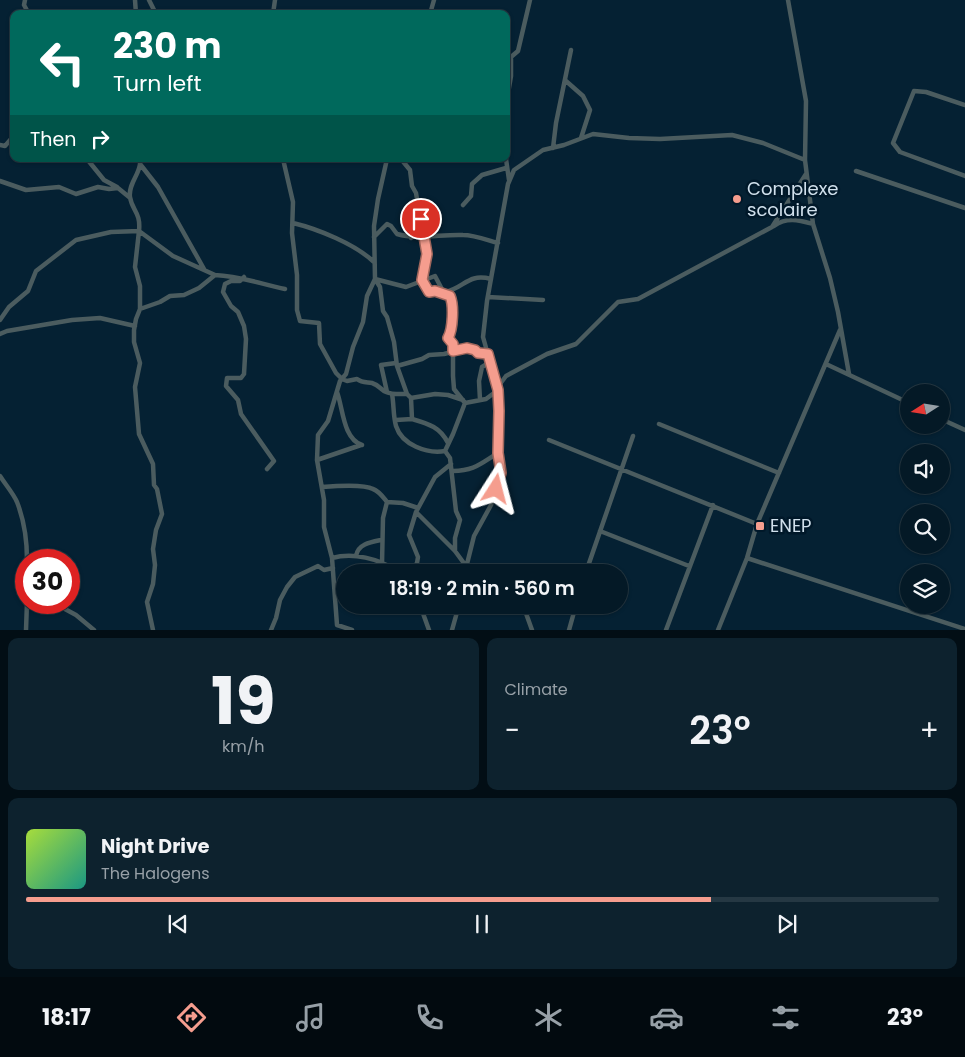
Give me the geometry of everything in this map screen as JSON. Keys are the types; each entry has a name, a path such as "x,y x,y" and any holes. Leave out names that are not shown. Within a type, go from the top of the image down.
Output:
{"street":[{"path":"20,0 25,2"},
{"path":"510,55 518,51 530,0"},
{"path":"788,0 806,101 805,160 813,224 830,278 849,374"},
{"path":"554,148 556,123 571,50"},
{"path":"510,66 510,82"},
{"path":"566,81 583,96 590,110 581,138"},
{"path":"965,105 926,92 914,91 893,142 900,152 965,176"},
{"path":"467,564 474,536 491,505 501,473 498,453 498,390 483,337 491,279 509,181 514,170 543,150 564,145 593,134 660,139 732,135 763,143 805,160"},
{"path":"0,145 5,146 10,140"},
{"path":"89,162 104,180 130,197 140,220 135,267 140,286 140,310 136,319 134,342 140,363 135,387 139,434 153,464 154,485 157,489 162,514 156,530 153,549 155,565 153,584 147,602 153,630"},
{"path":"130,197 133,180 139,171 140,162"},
{"path":"141,162 158,188 204,269"},
{"path":"284,162 293,202 297,310 300,320 319,323 320,344 342,379 347,381 357,379 360,382 371,382 389,393 409,396 448,395 464,402 486,399 498,390 506,376 547,354 576,344 618,302 638,299 781,221 791,219 813,224"},
{"path":"386,162 374,226 375,279 380,288 383,311 393,336 397,356 395,359 396,364 409,396 412,419"},
{"path":"404,162 410,170 412,186 416,193 427,254 422,280 429,292 444,293 450,296 452,301 452,325 448,338 453,344 454,389 464,402"},
{"path":"506,162 509,181"},
{"path":"464,205 471,196 472,184 482,176 506,168"},
{"path":"856,171 965,208"},
{"path":"772,227 806,174"},
{"path":"0,181 26,190 59,187 76,194 98,187 118,188"},
{"path":"411,238 420,217"},
{"path":"293,223 308,227 364,252 374,262"},
{"path":"374,237 387,224 392,226 397,234 411,238 465,235 498,243"},
{"path":"0,320 9,307 28,291 36,271 76,240 111,232 139,231 173,256 215,275 244,278 285,289"},
{"path":"140,310 170,296 184,294 199,288 215,275"},
{"path":"375,279 406,286 435,276 444,293"},
{"path":"444,293 472,277 491,279"},
{"path":"244,278 240,281 231,281 224,284 223,292 231,306 238,312 244,326 246,339 244,374 241,378 227,378 226,386 238,400 240,414 274,461 267,469"},
{"path":"352,630 337,625 332,558 324,527 322,487 317,460 318,435 328,421 337,392 346,374 353,347 363,322 367,296 375,279"},
{"path":"488,297 543,300"},
{"path":"0,334 7,331 72,320 100,318 135,326"},
{"path":"718,630 747,558 757,524 841,328"},
{"path":"445,451 436,452 408,442 396,426 382,365 422,359 429,355 444,354 467,348 478,353 488,354"},
{"path":"480,400 479,381 482,367 490,362"},
{"path":"826,364 900,399"},
{"path":"317,460 362,445 356,443 347,430 337,392"},
{"path":"445,451 464,402"},
{"path":"396,420 412,419 429,424 443,434 448,443"},
{"path":"950,423 965,430"},
{"path":"659,424 779,473"},
{"path":"589,564 633,436"},
{"path":"549,440 757,524"},
{"path":"445,451 450,458 456,511 460,520 455,538 455,551"},
{"path":"452,471 467,471 498,453"},
{"path":"416,564 418,557 409,535 417,510 435,477 451,464"},
{"path":"0,476 17,501 27,549"},
{"path":"322,487 351,486 371,488 388,502 403,503 417,510 465,564"},
{"path":"332,558 365,557 382,564 384,518 388,502"},
{"path":"666,630 713,505"},
{"path":"600,532 689,566"},
{"path":"356,556 361,546 382,540"},
{"path":"747,558 965,629"},
{"path":"271,630 280,600 295,577 318,566 324,570 333,568"},
{"path":"26,630 27,614"},
{"path":"74,614 94,630"},
{"path":"423,614 429,630"},
{"path":"452,630 456,614"},
{"path":"526,614 532,630"},
{"path":"568,630 573,614"}],"place":[{"name":"Complexe scolaire","path":"737,199"},
{"name":"ENEP","path":"760,526"}],"route":[{"path":"421,219 427,254 422,271 422,280 429,292 435,291 450,296 452,301 452,325 448,338 453,344 453,351 467,348 478,353 488,354 498,390 498,453 501,473 496,489"}]}
